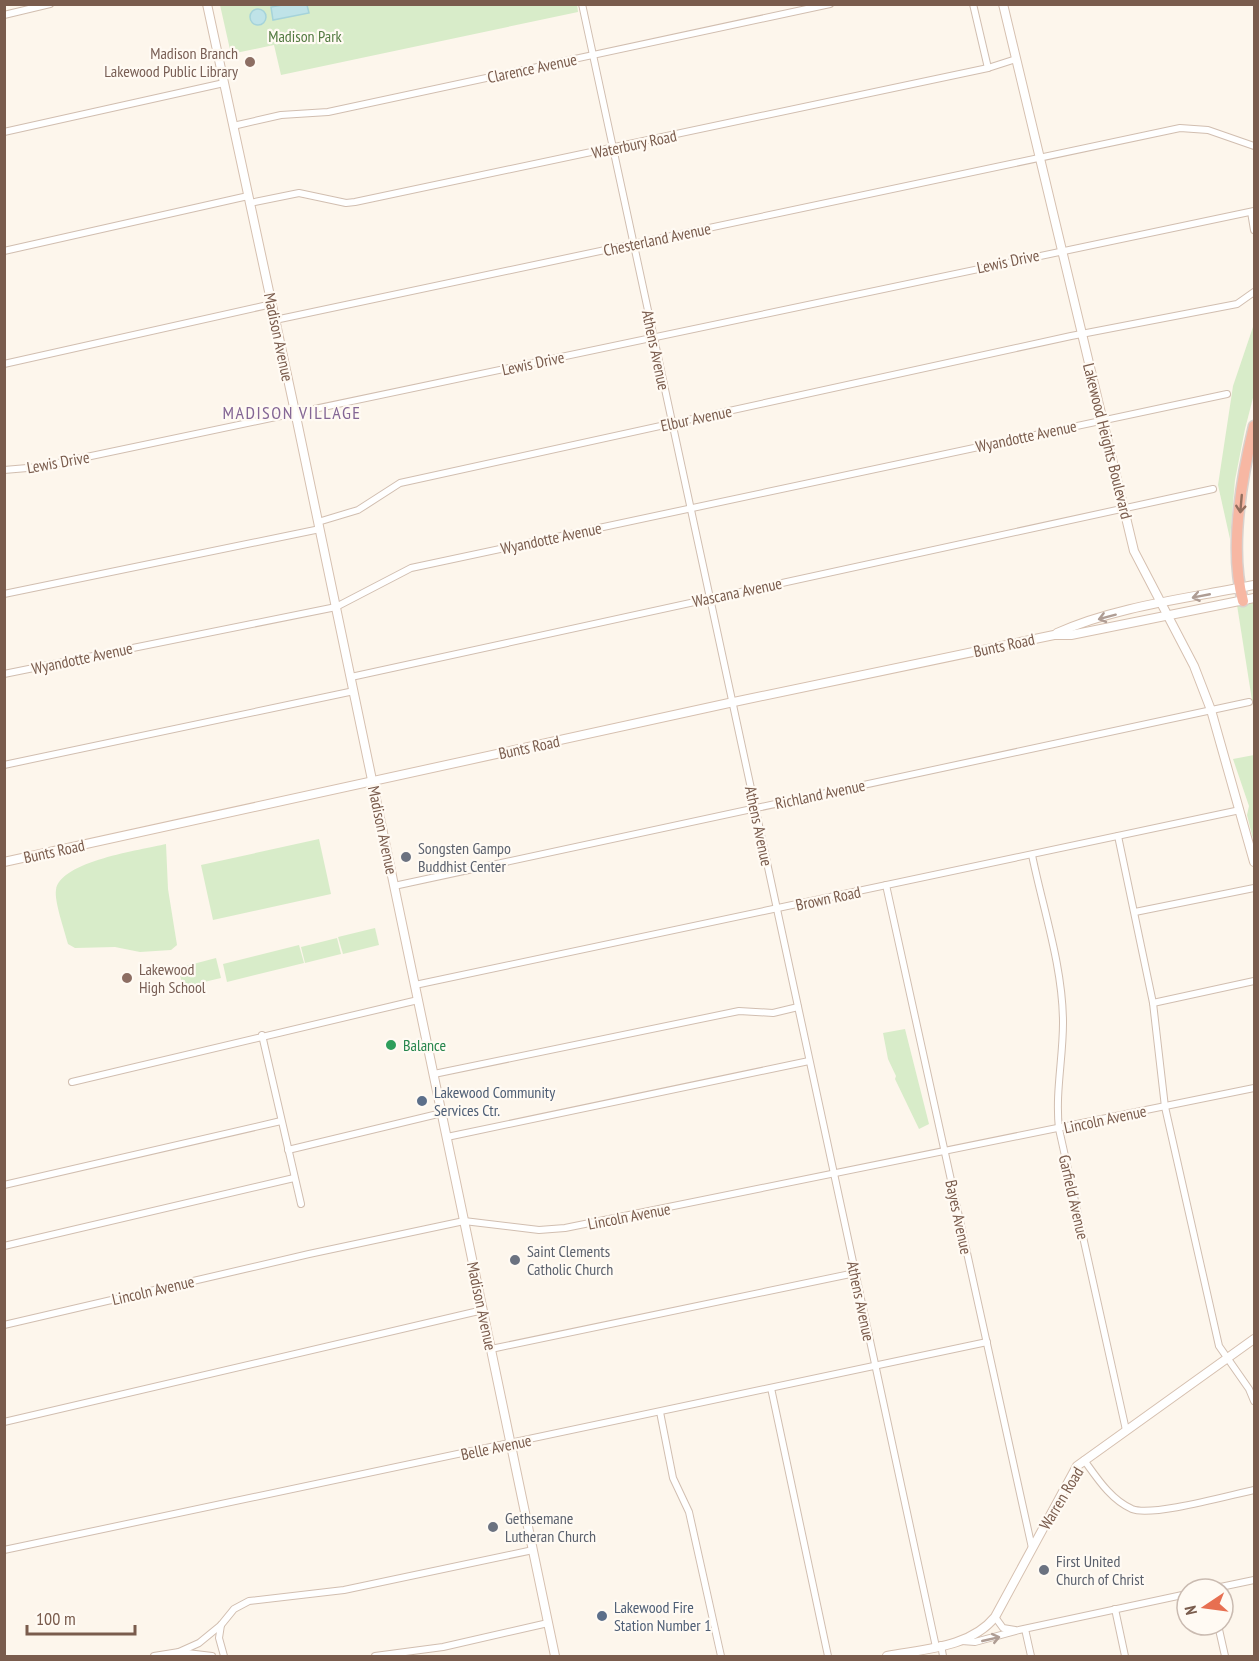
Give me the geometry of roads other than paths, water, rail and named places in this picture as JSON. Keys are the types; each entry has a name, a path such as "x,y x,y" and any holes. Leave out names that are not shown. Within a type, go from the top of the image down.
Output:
{"highway":[{"path":"1249,599 1240,588 1241,501 1254,426"}],"main road":[{"name":"Madison Avenue","path":"207,4 296,414 555,1656"},
{"name":"Lakewood Heights Boulevard","path":"1003,4 1134,551 1194,666 1211,710 1254,862"},
{"name":"Bunts Road","path":"4,862 732,702 1054,634 1085,623 1161,603 1254,585"},
{"name":"Bunts Road","path":"1054,634 1071,635 1249,599"},
{"name":"Warren Road","path":"887,1656 962,1641 979,1633 994,1617 1072,1473 1083,1460 1254,1339"}],"street":[{"path":"4,15 51,4"},
{"name":"Athens Avenue","path":"582,4 875,1366 938,1646 943,1656"},
{"name":"Clarence Avenue","path":"233,126 281,115 328,111 831,4"},
{"path":"973,4 988,68"},
{"name":"Waterbury Road","path":"4,251 249,200 299,193 346,203 355,202 988,68 1016,59"},
{"path":"4,132 224,83"},
{"name":"Chesterland Avenue","path":"275,320 1180,128 1202,128 1254,146"},
{"path":"1252,211 1254,230"},
{"name":"Lewis Drive","path":"4,470 39,467 296,414 1252,211"},
{"name":"Elbur Avenue","path":"4,594 319,525 358,510 400,483 1082,334 1237,304 1254,292"},
{"path":"4,364 272,304"},
{"name":"Wyandotte Avenue","path":"4,674 336,607 411,568 1227,394"},
{"name":"Wascana Avenue","path":"351,677 1213,489"},
{"path":"4,765 354,691"},
{"name":"Richland Avenue","path":"394,886 1249,702"},
{"name":"Brown Road","path":"415,985 1240,810"},
{"path":"1118,836 1153,1003 1165,1107 1219,1346 1225,1358 1249,1389 1254,1401"},
{"name":"Garfield Avenue","path":"1032,855 1059,982 1063,1023 1056,1093 1059,1129 1126,1430"},
{"name":"Bayes Avenue","path":"886,885 1032,1548"},
{"path":"1135,912 1254,888"},
{"path":"1153,1003 1254,981"},
{"path":"72,1082 262,1035 418,1000"},
{"path":"434,1074 739,1011 772,1013 798,1007"},
{"path":"262,1035 301,1204"},
{"path":"447,1137 809,1060"},
{"name":"Lincoln Avenue","path":"4,1325 309,1254 464,1221 539,1230 565,1228 1254,1088"},
{"path":"288,1150 442,1113"},
{"path":"4,1185 281,1121"},
{"path":"4,1245 294,1178"},
{"path":"491,1349 855,1273"},
{"path":"4,1422 483,1310"},
{"name":"Belle Avenue","path":"4,1550 987,1342"},
{"path":"771,1388 828,1656"},
{"path":"660,1412 673,1478 689,1512 721,1656"},
{"path":"1083,1460 1117,1500 1134,1510 1155,1511 1254,1490"},
{"path":"154,1656 178,1652 199,1643 221,1625 234,1609 249,1601 344,1590 533,1550"},
{"path":"1235,1584 1254,1580"},
{"path":"962,1641 975,1642 1022,1629 1175,1596"},
{"path":"1115,1609 1125,1656"},
{"path":"994,1617 1003,1628 1022,1629"},
{"path":"375,1656 443,1647 548,1623"},
{"path":"221,1625 219,1638 224,1656"},
{"path":"1022,1629 1031,1656"},
{"path":"1221,1637 1225,1656"},
{"path":"178,1652 212,1656"}],"water":[{"path":"307,5 309,13 273,20 271,7"},
{"path":"258,9 264,11 266,17 264,23 258,25 252,23 250,17 252,11"}],"place":[{"name":"Madison Branch Lakewood Public Library","path":"250,62"},
{"name":"Songsten Gampo Buddhist Center","path":"406,857"},
{"name":"Lakewood High School","path":"127,978"},
{"name":"Balance","path":"391,1045"},
{"name":"Lakewood Community Services Ctr.","path":"422,1101"},
{"name":"Saint Clements Catholic Church","path":"515,1260"},
{"name":"Gethsemane Lutheran Church","path":"493,1527"},
{"name":"First United Church of Christ","path":"1044,1570"},
{"name":"Lakewood Fire Station Number 1","path":"602,1616"}],"district":[{"name":"MADISON VILLAGE","path":"292,413"}],"park label":[{"name":"Madison Park","path":"305,36"}]}
